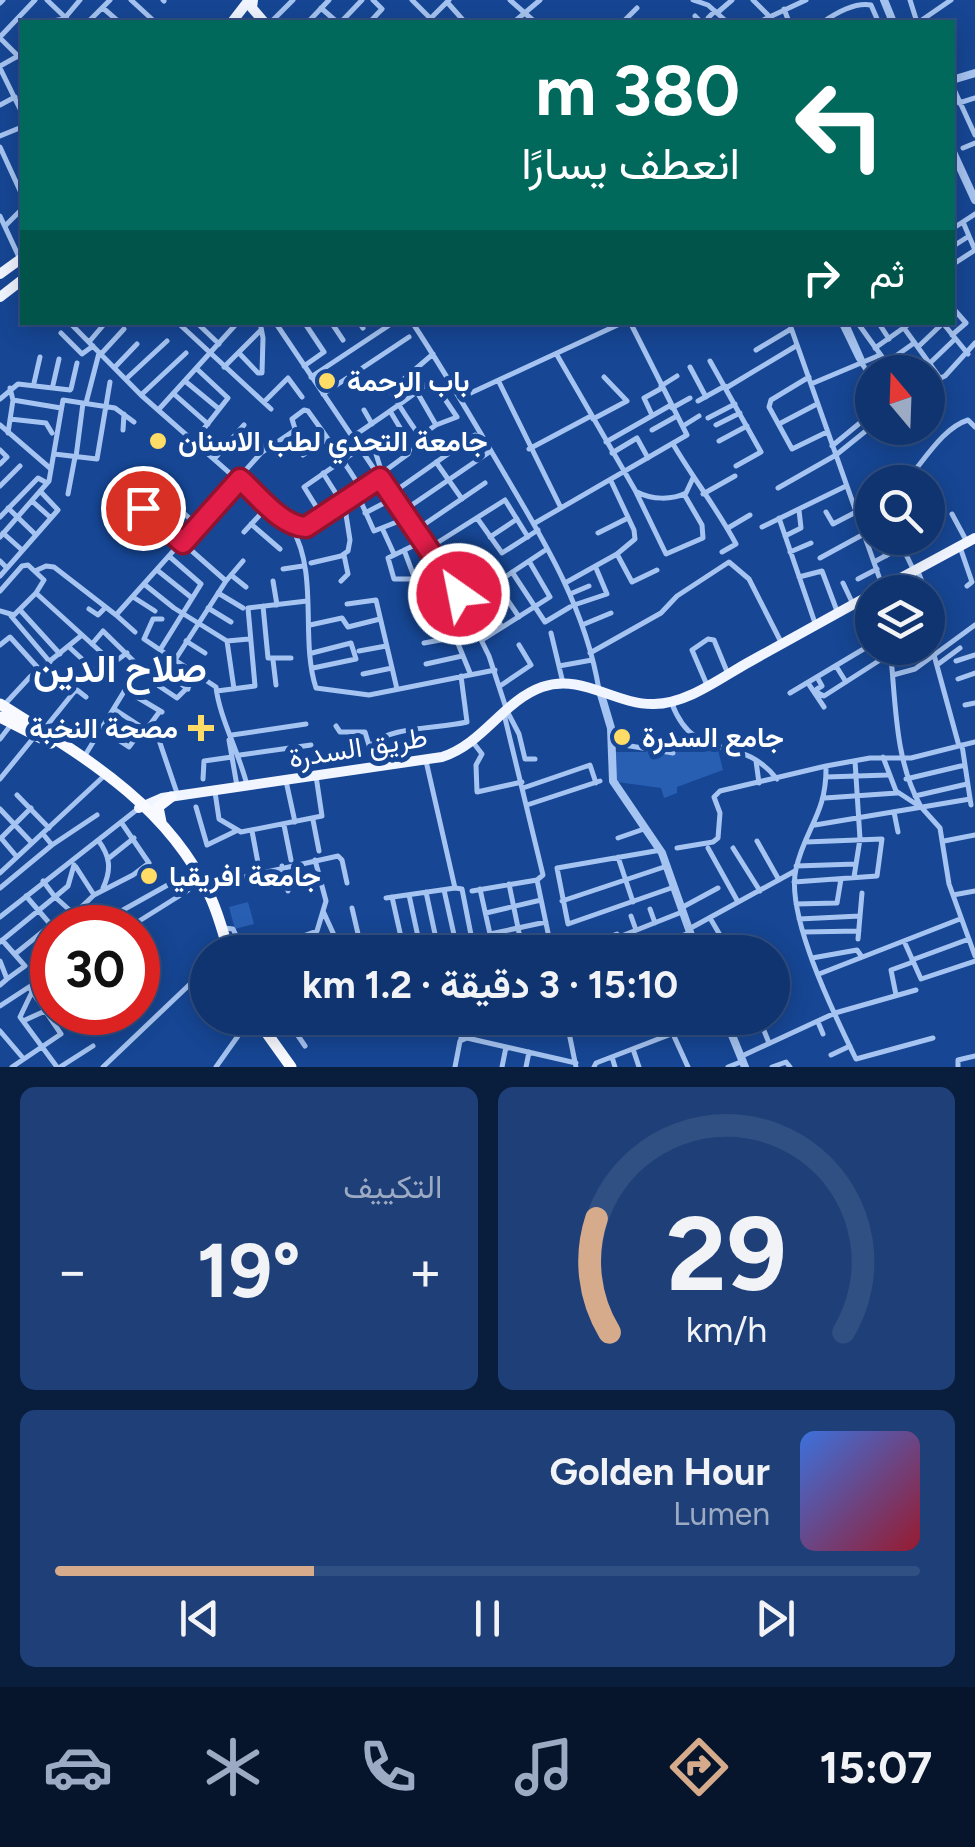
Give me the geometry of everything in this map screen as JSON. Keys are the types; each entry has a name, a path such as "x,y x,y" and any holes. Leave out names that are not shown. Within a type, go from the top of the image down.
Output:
{"highway":[{"path":"3,712 84,756 152,804 222,935"},
{"path":"3,712 158,808 163,826"},
{"path":"152,804 163,826 185,853 218,935"},
{"path":"263,1035 287,1067"}],"main road":[{"path":"0,274 20,258"},
{"path":"0,297 20,282"},
{"path":"907,575 967,543"},
{"path":"563,683 648,704 671,702 853,605"},
{"name":"طريق السدرة","path":"152,804 450,754 472,742 532,692 563,683"}],"street":[{"path":"0,104 18,101 0,67 20,58 0,37 35,0"},
{"path":"47,0 68,20 80,0"},
{"path":"90,20 110,0"},
{"path":"131,0 149,20"},
{"path":"268,20 293,0"},
{"path":"311,20 328,0"},
{"path":"341,20 362,0"},
{"path":"372,20 382,10 374,0"},
{"path":"412,0 429,20"},
{"path":"434,0 446,3 463,20"},
{"path":"510,0 532,20"},
{"path":"517,20 540,0"},
{"path":"695,16 704,20 732,0"},
{"path":"753,0 769,16"},
{"path":"762,20 794,2 806,0"},
{"path":"884,0 892,20"},
{"path":"919,20 951,0"},
{"path":"696,1 725,20"},
{"path":"827,20 866,4 875,20"},
{"path":"103,7 115,20"},
{"path":"321,8 336,20"},
{"path":"625,20 637,8"},
{"path":"784,8 788,20"},
{"path":"955,92 975,136"},
{"path":"959,104 975,98"},
{"path":"975,144 958,149 975,200"},
{"path":"0,147 20,191"},
{"path":"5,226 20,212"},
{"path":"955,227 975,214"},
{"path":"0,216 20,255"},
{"path":"955,262 975,250 964,222"},
{"path":"955,245 969,236"},
{"path":"937,355 966,323 955,310"},
{"path":"75,325 141,395 289,524 298,539 303,566 318,689 367,695 495,670"},
{"path":"61,333 82,354 104,325"},
{"path":"180,325 271,409"},
{"path":"184,330 190,325"},
{"path":"197,325 219,344"},
{"path":"223,325 230,332"},
{"path":"160,408 236,325"},
{"path":"277,325 458,592 495,670 543,875 537,880 472,890"},
{"path":"304,366 324,352 306,325"},
{"path":"333,325 343,340"},
{"path":"312,377 390,325"},
{"path":"414,325 462,397 566,583 606,705 613,781 661,850 691,935"},
{"path":"462,397 621,325"},
{"path":"477,518 502,553 561,508 687,435 629,325"},
{"path":"859,325 880,355"},
{"path":"880,325 889,338"},
{"path":"875,348 908,325"},
{"path":"899,354 940,325"},
{"path":"944,325 954,337 973,348 945,375"},
{"path":"239,352 258,373 262,372 261,326"},
{"path":"224,367 261,326"},
{"path":"756,350 790,326 855,509"},
{"path":"845,326 859,355"},
{"path":"904,328 924,355"},
{"path":"68,494 85,403 100,353 124,330"},
{"path":"323,394 409,337"},
{"path":"126,380 166,341"},
{"path":"114,367 137,344"},
{"path":"698,401 798,345"},
{"path":"141,395 186,354"},
{"path":"432,380 458,418 436,425 420,436 390,388 433,354"},
{"path":"557,355 668,554 703,537 702,524 684,494"},
{"path":"34,384 40,356"},
{"path":"53,386 59,359"},
{"path":"710,361 761,453 736,466"},
{"path":"68,400 77,363"},
{"path":"827,432 793,449 769,402 810,380 855,364"},
{"path":"690,366 706,396"},
{"path":"195,440 227,396 197,368"},
{"path":"352,437 444,371"},
{"path":"529,449 627,401 604,376"},
{"path":"652,415 644,398 677,376"},
{"path":"264,402 288,378 302,397"},
{"path":"186,381 219,409"},
{"path":"54,454 98,459 110,382"},
{"path":"499,382 561,508"},
{"path":"0,399 18,384 70,390"},
{"path":"10,388 10,419 3,430 51,469"},
{"path":"416,392 436,425"},
{"path":"174,394 208,424"},
{"path":"606,442 690,398"},
{"path":"12,400 61,408"},
{"path":"22,550 2,535 48,483 62,400 116,408 134,422"},
{"path":"708,418 735,404"},
{"path":"778,424 818,404"},
{"path":"328,438 302,455 292,419 306,410 328,438 359,492 366,513 374,531 405,514 488,452 480,436 476,434 366,513"},
{"path":"364,410 372,424"},
{"path":"298,539 306,527 408,454 411,444 390,411"},
{"path":"716,425 740,413"},
{"path":"122,430 124,414"},
{"path":"652,430 677,416"},
{"path":"682,426 699,416"},
{"path":"10,419 46,423 52,433"},
{"path":"919,465 960,422 968,420 975,427"},
{"path":"215,458 244,425"},
{"path":"719,441 746,426"},
{"path":"832,446 855,427"},
{"path":"116,615 266,449 294,430"},
{"path":"612,453 636,438 648,458"},
{"path":"256,439 266,449"},
{"path":"778,488 836,456 855,441"},
{"path":"380,476 376,454 388,444"},
{"path":"672,444 736,545 722,552"},
{"path":"322,516 303,488 360,448"},
{"path":"0,450 7,457 0,464"},
{"path":"436,462 462,499"},
{"path":"0,486 20,466"},
{"path":"323,473 343,502 350,542 344,555 348,572 341,581"},
{"path":"702,494 735,476"},
{"path":"0,517 38,478 48,483"},
{"path":"684,494 693,478"},
{"path":"566,583 618,554 635,538 611,481"},
{"path":"416,530 485,483"},
{"path":"129,484 144,497 143,508 228,578 246,587"},
{"path":"762,527 846,486"},
{"path":"158,490 198,526"},
{"path":"0,576 58,508 40,491"},
{"path":"636,492 652,498 684,494"},
{"path":"621,503 636,492"},
{"path":"429,548 506,500 528,536"},
{"path":"32,501 50,518"},
{"path":"244,532 269,504"},
{"path":"8,508 36,535"},
{"path":"785,536 801,528 799,510"},
{"path":"826,512 832,524 855,512"},
{"path":"952,514 967,543 972,582 967,586"},
{"path":"728,528 750,515"},
{"path":"598,534 628,518"},
{"path":"778,518 816,626"},
{"path":"490,537 518,519"},
{"path":"251,524 280,549"},
{"path":"289,524 306,527"},
{"path":"382,529 394,554"},
{"path":"820,558 855,535"},
{"path":"423,540 387,560 395,580 444,571"},
{"path":"790,552 811,543"},
{"path":"404,550 415,579"},
{"path":"503,628 480,594 544,551"},
{"path":"618,554 632,582 657,570"},
{"path":"311,562 344,555"},
{"path":"871,555 876,575"},
{"path":"906,555 917,575"},
{"path":"863,575 886,556"},
{"path":"160,650 200,581 170,557"},
{"path":"0,561 7,568"},
{"path":"175,660 243,561"},
{"path":"424,643 480,637 503,628 550,596 528,561"},
{"path":"559,666 591,657 661,613 677,596 728,562 748,579 782,644"},
{"path":"0,592 22,566 28,565 44,582 11,616"},
{"path":"35,571 46,566 54,568 135,632"},
{"path":"282,569 303,566"},
{"path":"512,572 545,622 572,606 607,594 596,568"},
{"path":"156,570 192,598"},
{"path":"799,577 822,570 838,614"},
{"path":"274,581 277,605"},
{"path":"496,583 519,617"},
{"path":"843,583 853,605"},
{"path":"144,584 227,641 250,639"},
{"path":"570,594 589,586"},
{"path":"36,592 114,664 127,652"},
{"path":"414,603 458,592"},
{"path":"218,593 243,608"},
{"path":"132,597 155,611"},
{"path":"438,597 470,674"},
{"path":"347,604 374,598 397,689"},
{"path":"217,691 255,686 247,609 307,602"},
{"path":"263,606 269,659 292,658"},
{"path":"90,609 98,615 105,608"},
{"path":"208,608 230,622"},
{"path":"20,610 60,654"},
{"path":"0,611 11,616 50,662"},
{"path":"582,625 611,613"},
{"path":"310,626 342,618 348,627 381,619"},
{"path":"162,619 153,619 144,636 215,685 242,788"},
{"path":"945,647 975,625"},
{"path":"92,644 104,631 160,688 176,697 200,675"},
{"path":"551,633 563,683"},
{"path":"0,738 3,712 39,669 82,636"},
{"path":"0,645 10,638 39,669"},
{"path":"707,686 692,650 708,639 714,640 728,674"},
{"path":"227,641 234,690"},
{"path":"186,642 205,654"},
{"path":"312,653 351,644 356,659 313,668"},
{"path":"500,686 531,665 520,644"},
{"path":"360,651 387,646"},
{"path":"69,647 107,682"},
{"path":"945,659 960,648"},
{"path":"790,694 855,654"},
{"path":"956,661 975,654"},
{"path":"426,664 462,656"},
{"path":"274,660 276,685"},
{"path":"817,677 822,686 817,689 822,696 870,665"},
{"path":"892,665 906,779 921,807 936,822 944,841 952,896 975,958 921,979 904,941"},
{"path":"893,675 920,665"},
{"path":"814,825 970,802 965,765 937,665"},
{"path":"836,666 846,682"},
{"path":"363,674 392,668"},
{"path":"958,679 975,673"},
{"path":"370,746 376,739 396,731 466,722 461,676"},
{"path":"171,677 188,689"},
{"path":"68,683 86,698"},
{"path":"808,683 824,707"},
{"path":"84,756 113,708 127,690 161,712 148,729 113,708"},
{"path":"0,778 76,691"},
{"path":"606,705 617,696"},
{"path":"671,702 679,722 698,741 742,751 755,758 776,780"},
{"path":"965,706 975,702"},
{"path":"506,713 520,734 525,759 536,759"},
{"path":"89,721 129,747 143,728"},
{"path":"231,738 306,724"},
{"path":"336,726 340,732 365,732 376,768"},
{"path":"0,917 42,881 152,804 160,742"},
{"path":"472,742 482,754 476,764 478,792 522,785 590,764 598,782 527,805"},
{"path":"677,848 718,838 720,814 714,798 717,793 826,766 883,757 911,758 975,742"},
{"path":"612,743 673,752"},
{"path":"204,779 201,764 205,760 311,745"},
{"path":"883,757 898,793 921,807"},
{"path":"755,758 759,783"},
{"path":"426,761 455,888"},
{"path":"854,878 860,840 855,761"},
{"path":"906,779 965,765"},
{"path":"826,766 825,798 794,882 799,919 812,958 858,1060 933,1038"},
{"path":"826,777 888,775"},
{"path":"0,873 104,776"},
{"path":"196,807 207,845 236,831 313,820 323,812 316,776"},
{"path":"286,781 295,822"},
{"path":"914,796 968,784"},
{"path":"215,792 218,817 236,831"},
{"path":"825,798 898,793"},
{"path":"17,795 49,828"},
{"path":"22,868 1,839 31,808"},
{"path":"0,809 32,843"},
{"path":"894,812 898,832"},
{"path":"0,888 96,815"},
{"path":"313,820 319,851"},
{"path":"42,881 74,914 94,895 134,875 149,862 122,822"},
{"path":"284,825 291,860"},
{"path":"228,826 228,835"},
{"path":"618,838 646,828"},
{"path":"252,831 258,863"},
{"path":"43,833 52,845"},
{"path":"944,841 975,834"},
{"path":"109,858 134,838"},
{"path":"794,882 877,875 882,839 806,842"},
{"path":"98,840 109,858 108,877 102,890"},
{"path":"756,842 779,880"},
{"path":"708,848 739,903"},
{"path":"733,848 760,891"},
{"path":"570,924 557,868 661,850"},
{"path":"137,905 196,884 339,856 346,883"},
{"path":"618,857 633,903"},
{"path":"307,935 316,932 326,902 315,860"},
{"path":"45,905 57,899 68,886 73,862"},
{"path":"73,862 94,895"},
{"path":"680,935 796,868 856,864"},
{"path":"282,866 288,890"},
{"path":"562,901 667,866"},
{"path":"796,904 837,902 841,879"},
{"path":"537,880 549,935"},
{"path":"160,907 196,884"},
{"path":"509,884 519,935"},
{"path":"562,928 674,887"},
{"path":"400,935 389,898 455,888 462,889 471,935"},
{"path":"625,935 682,910 718,888"},
{"path":"480,889 490,934 546,922"},
{"path":"444,890 454,935"},
{"path":"952,896 975,890"},
{"path":"426,892 435,935"},
{"path":"858,939 862,893"},
{"path":"409,895 417,935"},
{"path":"26,896 34,905"},
{"path":"486,912 542,900"},
{"path":"352,908 358,935"},
{"path":"650,909 656,923"},
{"path":"323,911 334,935"},
{"path":"0,985 25,967 1,940 30,915"},
{"path":"631,916 636,930"},
{"path":"799,919 860,916"},
{"path":"710,918 720,935"},
{"path":"819,974 961,918"},
{"path":"8,947 16,928"},
{"path":"221,928 232,928 236,935"},
{"path":"804,932 859,930"},
{"path":"896,995 891,970 969,939"},
{"path":"16,954 30,943"},
{"path":"812,958 857,950 862,957"},
{"path":"0,962 8,980"},
{"path":"103,1067 190,985"},
{"path":"0,996 3,1004 30,989"},
{"path":"30,989 19,1016 58,1067 93,1046"},
{"path":"728,1067 770,1043 836,1014 916,990"},
{"path":"22,1020 30,1017"},
{"path":"818,1022 823,1034"},
{"path":"0,1032 23,1058"},
{"path":"12,1067 59,1035"},
{"path":"216,1067 239,1035"},
{"path":"298,1035 305,1046"},
{"path":"455,1067 461,1035"},
{"path":"460,1041 466,1038 576,1065 570,1035"},
{"path":"594,1067 671,1035"},
{"path":"674,1035 688,1067"},
{"path":"733,1035 743,1061"},
{"path":"767,1035 770,1043"},
{"path":"831,1055 850,1046"},
{"path":"502,1067 506,1047"},
{"path":"634,1048 639,1067"},
{"path":"526,1067 529,1052"},
{"path":"958,1067 958,1060 975,1056"},
{"path":"612,1057 615,1067"},
{"path":"772,1067 786,1062 790,1067"}],"shaded area":[{"path":"718,750 723,770 677,787 677,793 664,798 661,788 617,782 614,752"},
{"path":"248,902 254,924 235,929 229,907"}],"place":[{"name":"باب الرحمة","path":"327,381"},
{"name":"جامعة التحدي لطب الاسنان","path":"158,441"},
{"name":"مصحة النخبة","path":"201,728"},
{"name":"جامع السدرة","path":"622,737"},
{"name":"جامعة افريقيا","path":"149,876"}],"district":[{"name":"صلاح الدين","path":"120,669"}],"route":[{"path":"143,508 183,543 240,479 289,524 306,527 380,478 459,594"}]}
